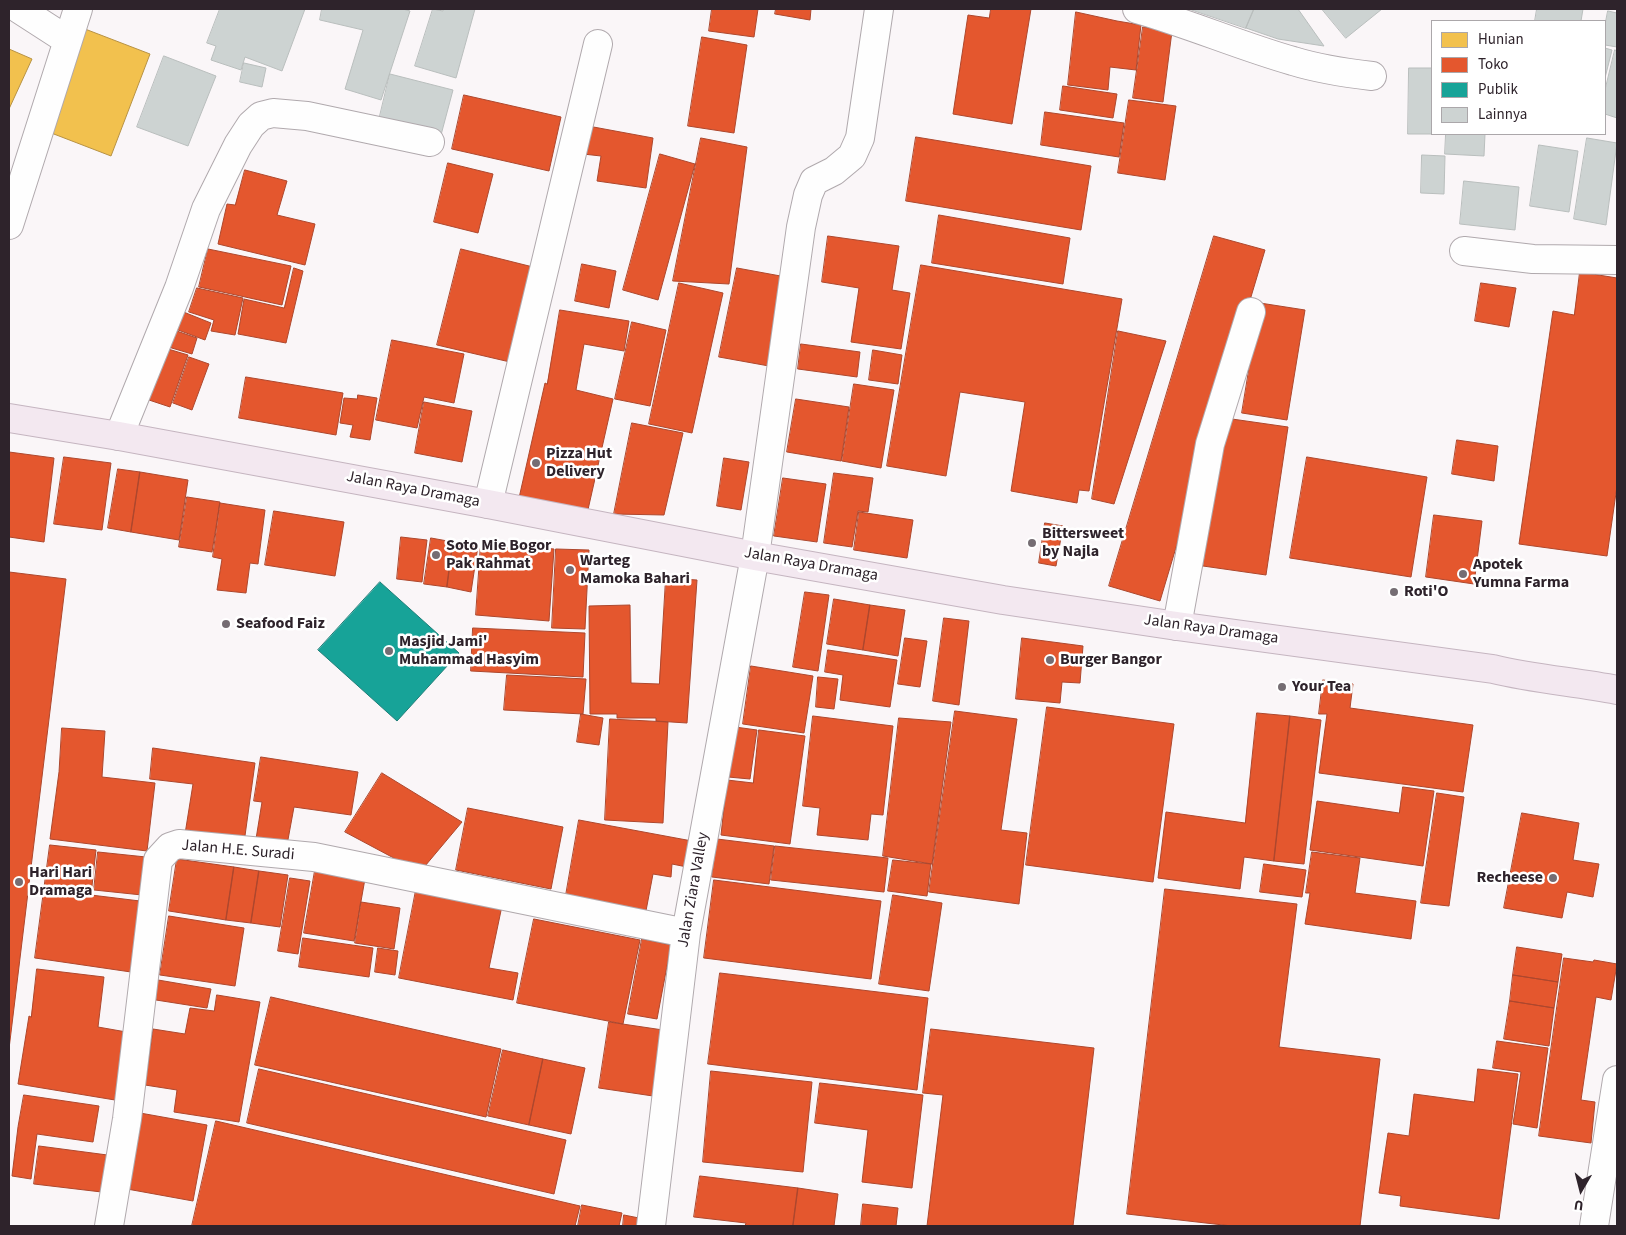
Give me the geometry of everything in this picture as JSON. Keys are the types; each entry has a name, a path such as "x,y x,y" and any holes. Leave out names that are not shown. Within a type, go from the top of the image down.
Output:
{"highway":[{"name":"Jalan Raya Dramaga","path":"9,418 119,436 488,504 754,556 1004,600 1177,626 1493,668 1521,676 1578,682 1617,690"}],"street":[{"path":"19,9 67,40"},
{"path":"9,225 78,9"},
{"name":"Jalan Ziara Valley","path":"652,1226 686,933 754,556 802,226 808,196 814,181 834,171 852,156 860,138 879,9"},
{"path":"1136,9 1202,29 1294,62 1344,73 1372,76"},
{"path":"488,504 598,44"},
{"path":"119,436 179,288 206,209 238,144 251,125 261,116 273,113 289,114 307,116 430,142"},
{"path":"1464,251 1533,259 1617,260"},
{"path":"1177,626 1210,444 1251,312"},
{"name":"Jalan H.E. Suradi","path":"109,1226 127,1119 158,860 170,846 179,844 314,857 686,933"},
{"path":"1594,1226 1617,1080"}],"building: Hunian":[{"path":"85,29 150,54 111,156 46,131"},
{"path":"9,49 32,59 9,109"}],"building: Toko":[{"path":"712,9 758,9 754,37 709,31"},
{"path":"776,9 811,9 810,20 775,14"},
{"path":"991,9 1031,9 1012,124 953,114 968,15 989,18"},
{"path":"1076,12 1141,25 1136,70 1110,67 1108,90 1068,85"},
{"path":"1143,27 1172,31 1163,102 1133,98"},
{"path":"702,37 747,45 734,133 688,126"},
{"path":"1063,86 1117,94 1113,118 1060,110"},
{"path":"464,95 561,117 549,171 452,149"},
{"path":"1129,100 1176,106 1165,180 1118,173"},
{"path":"1045,112 1124,123 1119,157 1041,145"},
{"path":"588,126 653,138 646,188 597,181 601,156 583,154"},
{"path":"916,137 1091,166 1081,230 906,201"},
{"path":"701,138 747,147 729,284 673,281"},
{"path":"660,154 695,164 658,300 623,290"},
{"path":"448,163 493,174 478,233 434,222"},
{"path":"245,170 287,181 277,215 315,224 305,265 218,244 227,204 235,205"},
{"path":"939,215 1070,238 1063,284 932,263"},
{"path":"828,236 899,246 892,290 910,293 901,349 851,342 859,288 822,282"},
{"path":"1214,236 1265,250 1160,601 1109,586"},
{"path":"208,249 291,266 282,305 199,287"},
{"path":"461,249 533,267 510,362 437,345"},
{"path":"582,264 616,271 609,308 575,301"},
{"path":"921,265 1122,299 1089,491 1079,490 1077,503 1011,491 1025,402 960,392 946,476 887,466"},
{"path":"294,268 303,271 286,343 238,334 244,299 284,308"},
{"path":"737,268 786,277 769,366 719,357"},
{"path":"1580,272 1617,278 1617,486 1607,556 1519,544 1553,311 1574,315"},
{"path":"679,283 723,293 692,433 649,424"},
{"path":"1481,283 1516,288 1509,327 1475,321"},
{"path":"197,288 243,298 235,335 211,331 214,320 189,312"},
{"path":"1260,303 1305,310 1287,420 1242,413"},
{"path":"176,309 211,323 205,340 170,327"},
{"path":"560,310 629,321 624,351 584,344 576,390 613,399 587,514 519,498 545,383 547,384"},
{"path":"632,322 666,330 650,406 615,399"},
{"path":"171,329 197,338 192,354 165,346"},
{"path":"1118,331 1166,341 1114,504 1092,499"},
{"path":"392,340 464,354 454,403 424,397 417,428 376,420"},
{"path":"801,344 860,352 857,377 798,369"},
{"path":"158,346 188,355 170,407 140,397"},
{"path":"873,350 902,355 898,384 869,380"},
{"path":"189,357 209,364 192,410 173,403"},
{"path":"246,377 343,393 336,435 239,418"},
{"path":"854,384 894,390 881,468 842,461"},
{"path":"358,395 377,398 370,440 350,437 353,425 340,423 344,398 357,399"},
{"path":"796,399 849,407 841,461 787,452"},
{"path":"424,402 472,411 462,462 415,453"},
{"path":"1225,418 1288,427 1266,575 1203,566"},
{"path":"632,423 683,433 664,515 614,514"},
{"path":"1457,440 1498,446 1494,481 1452,474"},
{"path":"9,452 54,458 44,542 9,537"},
{"path":"64,457 111,463 102,530 54,524"},
{"path":"1307,457 1427,477 1411,577 1290,558"},
{"path":"724,458 749,462 741,510 717,506"},
{"path":"118,469 140,472 131,532 108,528"},
{"path":"140,472 188,480 179,540 131,532"},
{"path":"834,473 873,478 868,512 858,511 852,547 824,543"},
{"path":"783,478 826,484 817,542 774,536"},
{"path":"187,497 220,502 212,552 179,547"},
{"path":"220,503 265,510 258,564 250,563 246,593 217,590 222,559 213,557"},
{"path":"274,511 344,522 335,576 265,565"},
{"path":"859,512 913,520 907,558 854,550"},
{"path":"1434,515 1482,521 1474,584 1426,577"},
{"path":"1045,523 1063,526 1056,566 1039,563"},
{"path":"401,537 427,540 422,582 397,579"},
{"path":"431,538 453,542 447,587 424,584"},
{"path":"453,542 478,546 471,592 447,587"},
{"path":"481,543 554,549 549,621 476,615"},
{"path":"556,549 589,550 585,629 552,628"},
{"name":"Hari Hari Dramaga","path":"9,572 66,579 9,1049"},
{"path":"666,578 697,580 687,723 656,721 656,718 617,718 617,714 590,714 589,606 630,605 631,683 659,684"},
{"path":"805,592 829,595 818,671 793,667"},
{"path":"834,599 870,605 863,650 827,644"},
{"path":"870,605 905,610 898,656 863,650"},
{"path":"944,618 969,621 959,705 933,701"},
{"path":"473,628 585,633 583,677 471,671"},
{"path":"905,638 927,641 920,687 898,684"},
{"path":"1022,638 1083,646 1080,683 1062,682 1060,703 1016,699"},
{"path":"828,650 897,660 890,707 840,700 843,675 825,672"},
{"path":"751,666 813,676 804,733 743,724"},
{"path":"507,675 586,679 583,714 504,710"},
{"path":"818,677 838,679 834,709 816,707"},
{"path":"1323,680 1353,684 1350,708 1473,725 1463,792 1319,773 1327,714 1319,714"},
{"path":"1047,707 1174,724 1153,882 1026,865"},
{"path":"955,711 1017,719 1001,830 1027,833 1019,904 929,892"},
{"path":"1257,713 1290,716 1274,861 1244,857 1240,889 1158,878 1166,812 1245,823"},
{"path":"581,714 603,718 599,745 577,742"},
{"path":"813,716 893,726 883,815 871,814 868,840 817,835 820,808 803,806"},
{"path":"1290,716 1321,720 1304,864 1274,861"},
{"path":"899,718 951,722 932,864 883,856"},
{"path":"610,719 668,722 663,823 605,820"},
{"path":"735,727 757,730 750,779 728,777"},
{"path":"62,728 105,731 102,777 155,783 147,851 50,839 59,772"},
{"path":"759,730 805,736 790,844 721,835 727,780 753,783"},
{"path":"153,748 255,763 244,843 185,834 193,784 150,779"},
{"path":"261,757 358,772 351,815 294,807 287,845 256,839 262,802 254,801"},
{"path":"382,773 462,822 420,872 345,832"},
{"path":"1403,787 1434,791 1423,866 1310,850 1317,801 1399,813"},
{"path":"1437,793 1464,797 1449,906 1421,903"},
{"path":"468,808 563,827 551,889 456,870"},
{"name":"Recheese","path":"1522,813 1579,823 1573,860 1599,864 1593,897 1567,892 1562,918 1504,908"},
{"path":"579,820 692,841 687,867 672,864 671,877 653,874 645,916 565,901"},
{"path":"717,839 774,846 769,884 712,877"},
{"path":"50,845 96,850 91,895 140,901 131,972 35,958"},
{"path":"775,846 888,858 884,892 771,880"},
{"path":"98,852 146,857 142,895 94,890"},
{"path":"1312,852 1360,858 1355,893 1416,901 1411,939 1305,924 1310,893 1306,893"},
{"path":"177,859 234,867 226,920 169,911"},
{"path":"893,860 931,864 927,896 888,891"},
{"path":"1264,864 1306,870 1302,897 1260,892"},
{"path":"316,865 366,873 354,941 304,933"},
{"path":"234,867 259,871 251,923 226,920"},
{"path":"259,871 288,875 280,927 251,923"},
{"path":"290,878 310,881 298,954 278,951"},
{"path":"714,880 881,901 871,979 704,958"},
{"path":"417,885 503,901 489,968 518,973 513,1000 399,978"},
{"path":"1165,889 1297,904 1279,1047 1380,1059 1360,1226 1232,1226 1127,1214"},
{"path":"893,895 942,903 929,991 879,984"},
{"path":"361,902 400,908 394,949 355,943"},
{"path":"169,916 244,928 235,986 160,975"},
{"path":"534,919 640,940 623,1024 517,1003"},
{"path":"303,938 373,948 369,977 299,967"},
{"path":"642,939 671,945 657,1019 628,1014"},
{"path":"1517,947 1562,954 1558,982 1513,975"},
{"path":"378,948 398,951 395,975 375,972"},
{"path":"1564,958 1617,964 1611,1000 1596,997 1581,1100 1595,1102 1591,1143 1539,1136"},
{"path":"37,969 104,977 98,1027 132,1033 121,1101 18,1084 29,1016 31,1017"},
{"path":"720,973 928,998 917,1090 708,1064"},
{"path":"1513,975 1558,982 1554,1008 1510,1001"},
{"path":"158,980 211,989 207,1008 156,1000"},
{"path":"217,995 260,1002 239,1122 174,1112 177,1090 145,1085 153,1029 185,1034 190,1008 214,1011"},
{"path":"271,997 501,1049 486,1117 255,1065"},
{"path":"1510,1001 1554,1008 1549,1046 1504,1039"},
{"path":"609,1022 663,1030 653,1096 599,1088"},
{"path":"931,1029 1094,1048 1073,1226 927,1226 943,1095 923,1093"},
{"path":"1497,1041 1548,1048 1537,1128 1513,1124 1521,1072 1493,1068"},
{"path":"503,1050 543,1059 529,1125 488,1116"},
{"path":"543,1059 585,1068 571,1134 529,1125"},
{"path":"259,1069 566,1140 554,1194 247,1123"},
{"path":"1478,1069 1518,1074 1499,1219 1400,1206 1401,1196 1379,1193 1388,1133 1409,1136 1414,1094 1474,1102"},
{"path":"711,1071 812,1082 803,1172 703,1162"},
{"path":"820,1083 923,1095 912,1188 862,1182 868,1130 815,1123"},
{"path":"24,1095 99,1106 93,1142 37,1134 31,1179 12,1176"},
{"path":"140,1113 207,1125 193,1201 127,1189"},
{"path":"216,1121 580,1206 575,1226 192,1226"},
{"path":"39,1146 115,1156 110,1193 34,1184"},
{"path":"700,1176 798,1188 793,1226 745,1226 746,1223 694,1217"},
{"path":"798,1188 838,1194 834,1226 793,1226"},
{"path":"863,1204 898,1208 896,1226 861,1226"},
{"path":"582,1205 622,1213 619,1226 578,1226"},
{"path":"624,1215 644,1219 643,1226 623,1226"}],"building: Publik":[{"name":"Masjid Jami' Muhammad Hasyim","path":"380,582 459,653 397,721 318,650"}],"building: Lainnya":[{"path":"220,9 305,9 282,71 245,57 241,70 211,60 216,46 207,43"},
{"path":"322,9 403,9 410,11 381,100 345,89 363,30 320,20"},
{"path":"433,9 443,11 443,9 475,9 456,78 415,66"},
{"path":"1189,9 1254,9 1246,28"},
{"path":"1254,9 1298,9 1324,46 1278,39 1246,28"},
{"path":"1322,9 1382,9 1346,38"},
{"path":"1537,9 1583,9 1581,20 1535,20"},
{"path":"1608,11 1617,13 1617,47 1606,45"},
{"path":"1606,48 1612,50 1606,74"},
{"path":"1615,50 1617,51 1617,118 1606,114 1606,86"},
{"path":"164,56 216,76 188,146 137,127"},
{"path":"244,63 266,68 262,87 240,82"},
{"path":"1409,68 1431,68 1431,134 1408,134"},
{"path":"390,74 453,90 441,135 379,120"},
{"path":"1446,135 1485,135 1484,156 1445,154"},
{"path":"1587,138 1617,143 1606,225 1574,219"},
{"path":"1539,145 1578,151 1569,212 1530,206"},
{"path":"1422,155 1445,156 1444,194 1421,193"},
{"path":"1464,181 1519,187 1515,230 1460,224"}],"place":[{"name":"Pizza Hut Delivery","path":"536,463"},
{"name":"Bittersweet by Najla","path":"1032,543"},
{"name":"Soto Mie Bogor Pak Rahmat","path":"436,555"},
{"name":"Warteg Mamoka Bahari","path":"570,570"},
{"name":"Apotek Yumna Farma","path":"1463,574"},
{"name":"Roti'O","path":"1394,592"},
{"name":"Seafood Faiz","path":"226,624"},
{"name":"Masjid Jami' Muhammad Hasyim","path":"389,651"},
{"name":"Burger Bangor","path":"1050,660"},
{"name":"Your Tea","path":"1282,687"},
{"name":"Recheese","path":"1553,878"},
{"name":"Hari Hari Dramaga","path":"19,882"}]}
